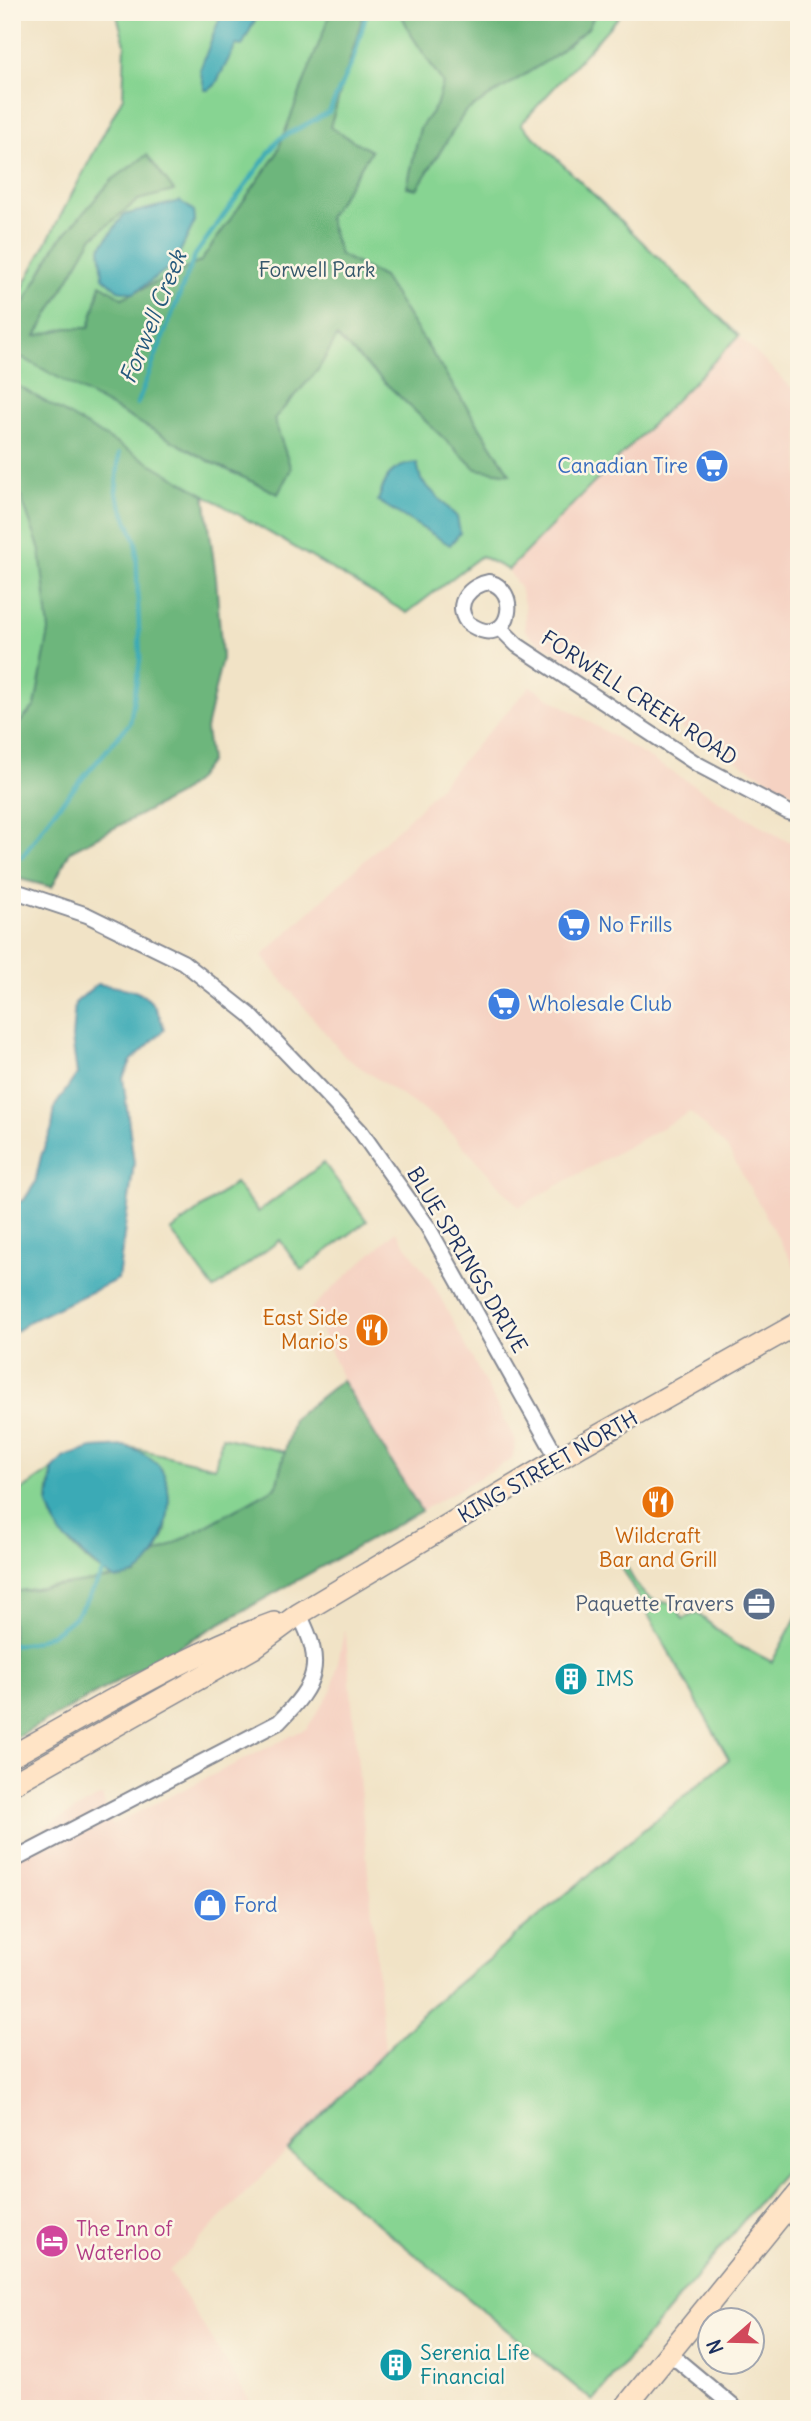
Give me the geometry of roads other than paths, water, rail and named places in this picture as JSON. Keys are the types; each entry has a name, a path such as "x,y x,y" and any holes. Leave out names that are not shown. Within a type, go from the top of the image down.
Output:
{"main road":[{"name":"KING STREET NORTH","path":"12,1784 253,1648 299,1614 582,1445 799,1323"},
{"name":"KING STREET NORTH","path":"12,1756 180,1664 239,1636 299,1614"},
{"path":"624,2409 799,2193"}],"street":[{"name":"FORWELL CREEK ROAD","path":"500,628 527,652 697,764 788,812 799,815"},
{"name":"BLUE SPRINGS DRIVE","path":"12,890 87,915 184,962 250,1015 361,1132 428,1227 559,1461"},
{"path":"12,1861 279,1722 302,1698 313,1675 314,1649 299,1614"},
{"path":"669,2353 736,2409"}],"water":[{"path":"222,12 259,12 242,46 236,45 215,85 205,90 200,70"},
{"path":"180,201 194,211 195,221 174,264 134,293 118,290 103,277 100,248 124,215"},
{"path":"417,463 421,480 457,517 460,533 450,545 378,501 390,474 401,466"},
{"path":"97,984 141,994 155,1007 164,1030 131,1061 123,1078 134,1163 118,1279 30,1321 12,1334 12,1204 24,1200 35,1183 41,1156 52,1128 55,1106 77,1074 72,1038 75,1003"},
{"path":"125,1446 150,1458 161,1469 169,1495 168,1510 161,1541 146,1566 134,1575 115,1579 103,1572 60,1534 48,1505 53,1469 64,1457 92,1448"}],"waterway":[{"name":"Forwell Creek","path":"137,404 195,255 279,139 329,112 353,60 369,12"},
{"name":"Forwell Creek","path":"22,857 52,814 130,723 140,660 136,542 116,492 119,454"},
{"path":"12,1644 36,1641 66,1624 81,1609 103,1572"}],"place":[{"name":"Canadian Tire","path":"712,466"},
{"name":"No Frills","path":"574,925"},
{"name":"Wholesale Club","path":"504,1004"},
{"name":"East Side Mario's","path":"372,1330"},
{"name":"Wildcraft Bar and Grill","path":"658,1502"},
{"name":"Paquette Travers","path":"759,1604"},
{"name":"IMS","path":"571,1679"},
{"name":"Ford","path":"210,1905"},
{"name":"The Inn of Waterloo","path":"52,2241"},
{"name":"Serenia Life Financial","path":"396,2365"}],"park label":[{"name":"Forwell Park","path":"317,270"}]}
